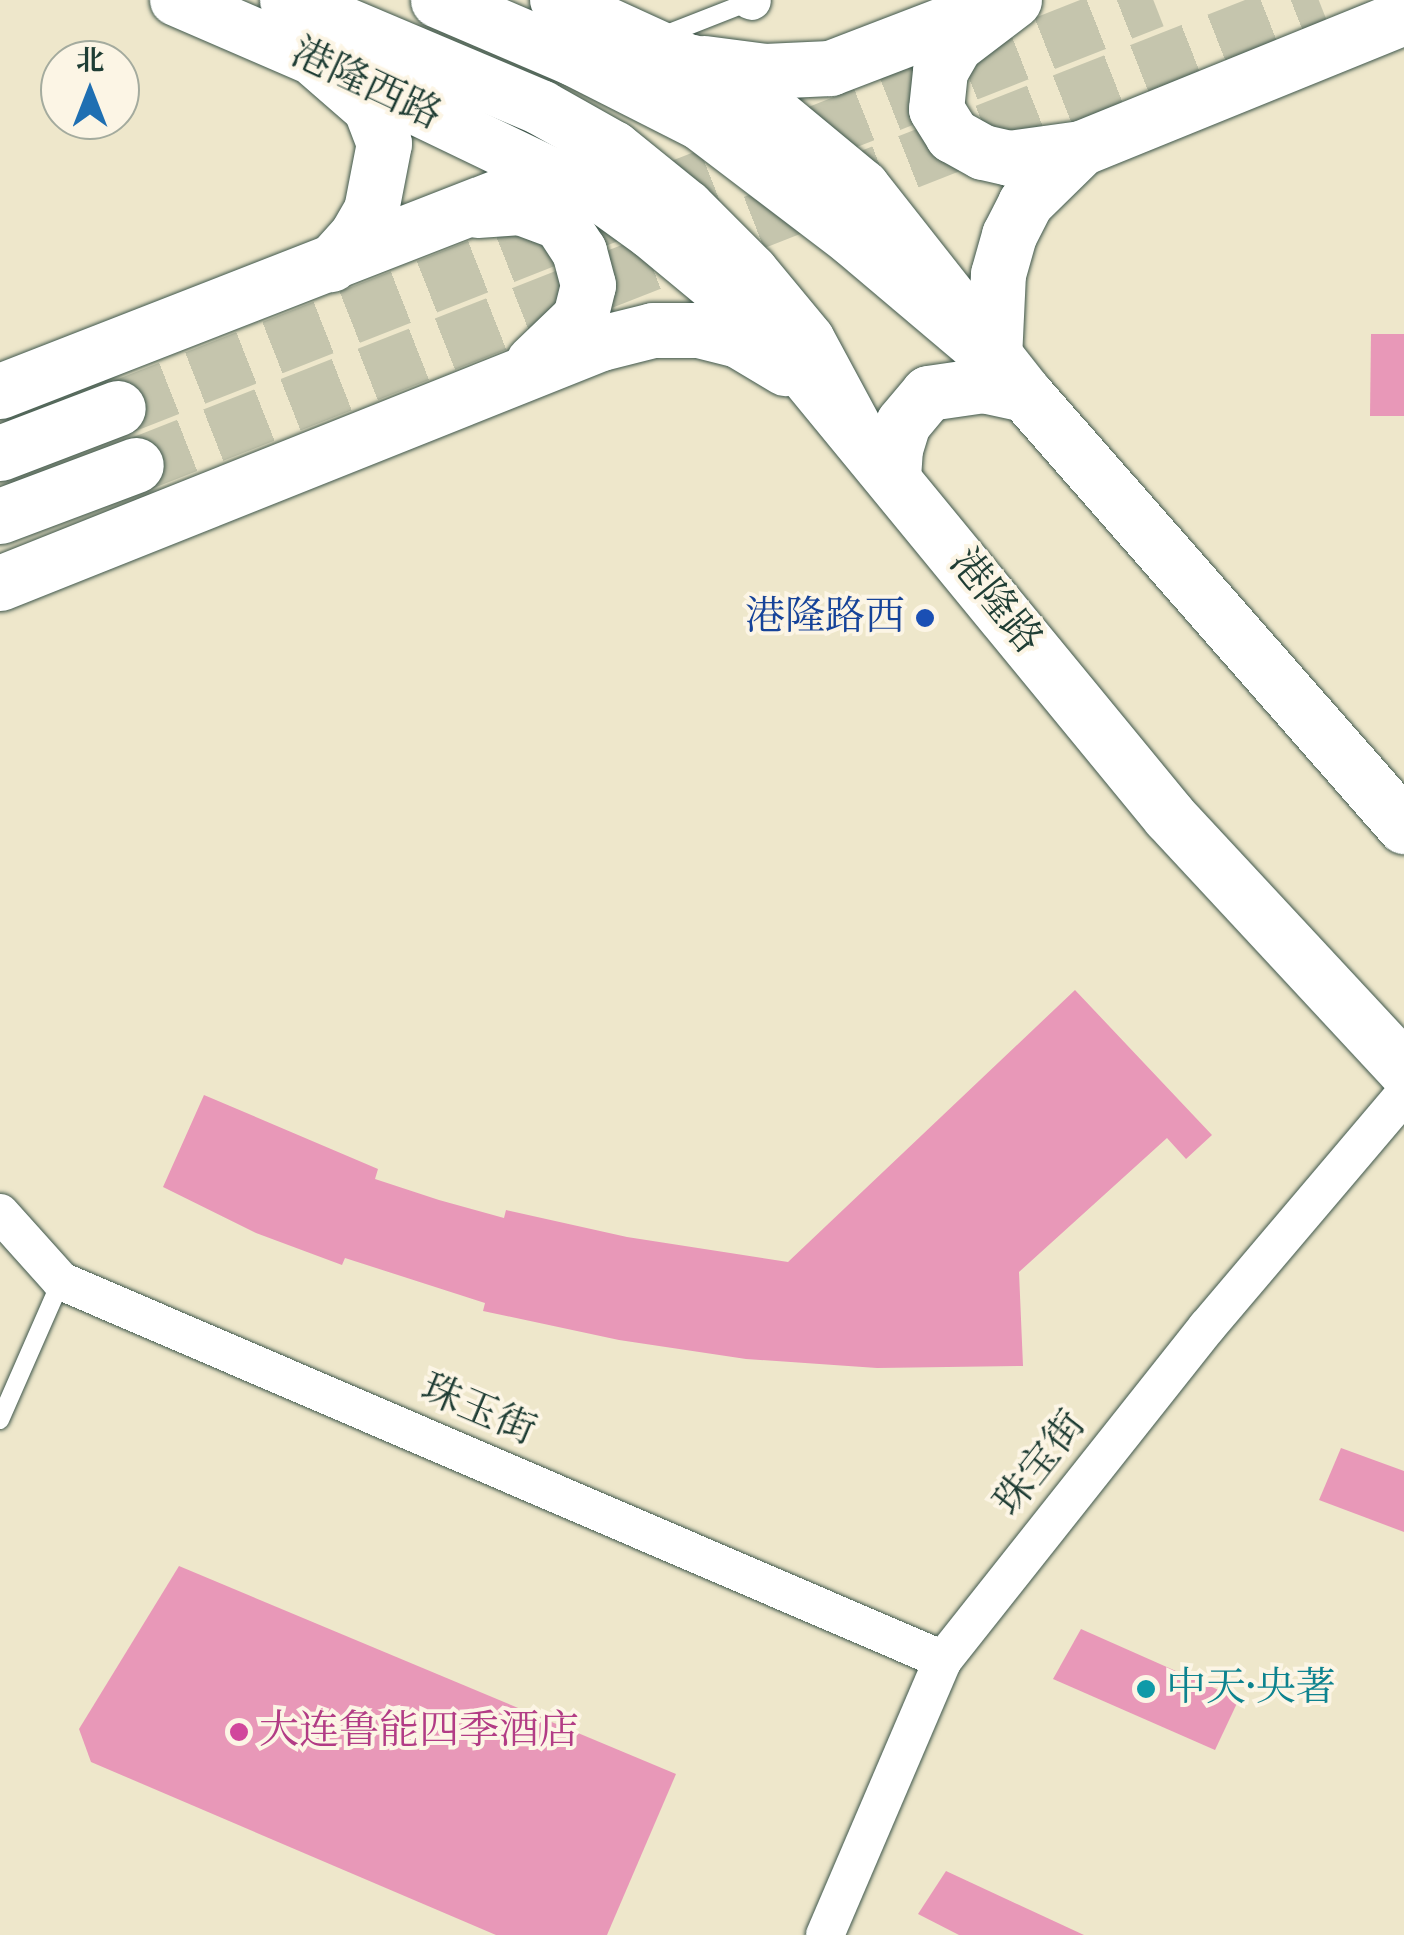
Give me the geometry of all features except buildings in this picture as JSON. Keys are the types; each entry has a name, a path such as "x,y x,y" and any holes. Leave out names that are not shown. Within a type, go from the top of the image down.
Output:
{"main road":[{"name":"港隆西路","path":"176,0 317,61 554,175"},
{"path":"287,0 540,107 613,148 686,207 750,271 807,340 854,429"},
{"path":"438,0 661,64 765,71 830,68 1011,0"},
{"path":"1011,0 955,45 940,71 936,109 952,134 983,152 1009,158 1082,148 1404,17"},
{"path":"566,4 619,50 661,64 700,123 761,166 1009,376 1404,826"},
{"path":"317,61 370,108 384,143 371,210 356,236 331,264"},
{"path":"1009,376 998,274 1009,235 1025,203 1082,148"},
{"path":"0,391 554,175"},
{"name":"港隆路","path":"554,175 583,182 726,290 768,329 1169,816 1404,1070"},
{"path":"464,211 520,207 560,222 579,251 588,286 580,317 550,350 499,386"},
{"path":"0,583 601,343 652,330 699,330 738,340 774,359 854,429"},
{"path":"893,477 895,449 903,423 928,392 984,385 1009,376"},
{"path":"0,452 118,408"},
{"path":"0,516 136,465"}],"street":[{"name":"珠宝街","path":"825,1935 943,1660 1207,1328 1404,1096"},
{"name":"珠玉街","path":"0,1213 60,1281 943,1660"}],"lane":[{"path":"661,64 752,0"},
{"path":"0,1420 60,1281"}],"tunnel":[{"path":"118,408 1154,0"},
{"path":"136,465 1319,0"}],"place":[{"name":"港隆路西","path":"925,618"},
{"name":"中天·央著","path":"1146,1689"},
{"name":"大连鲁能四季酒店","path":"239,1732"}]}
